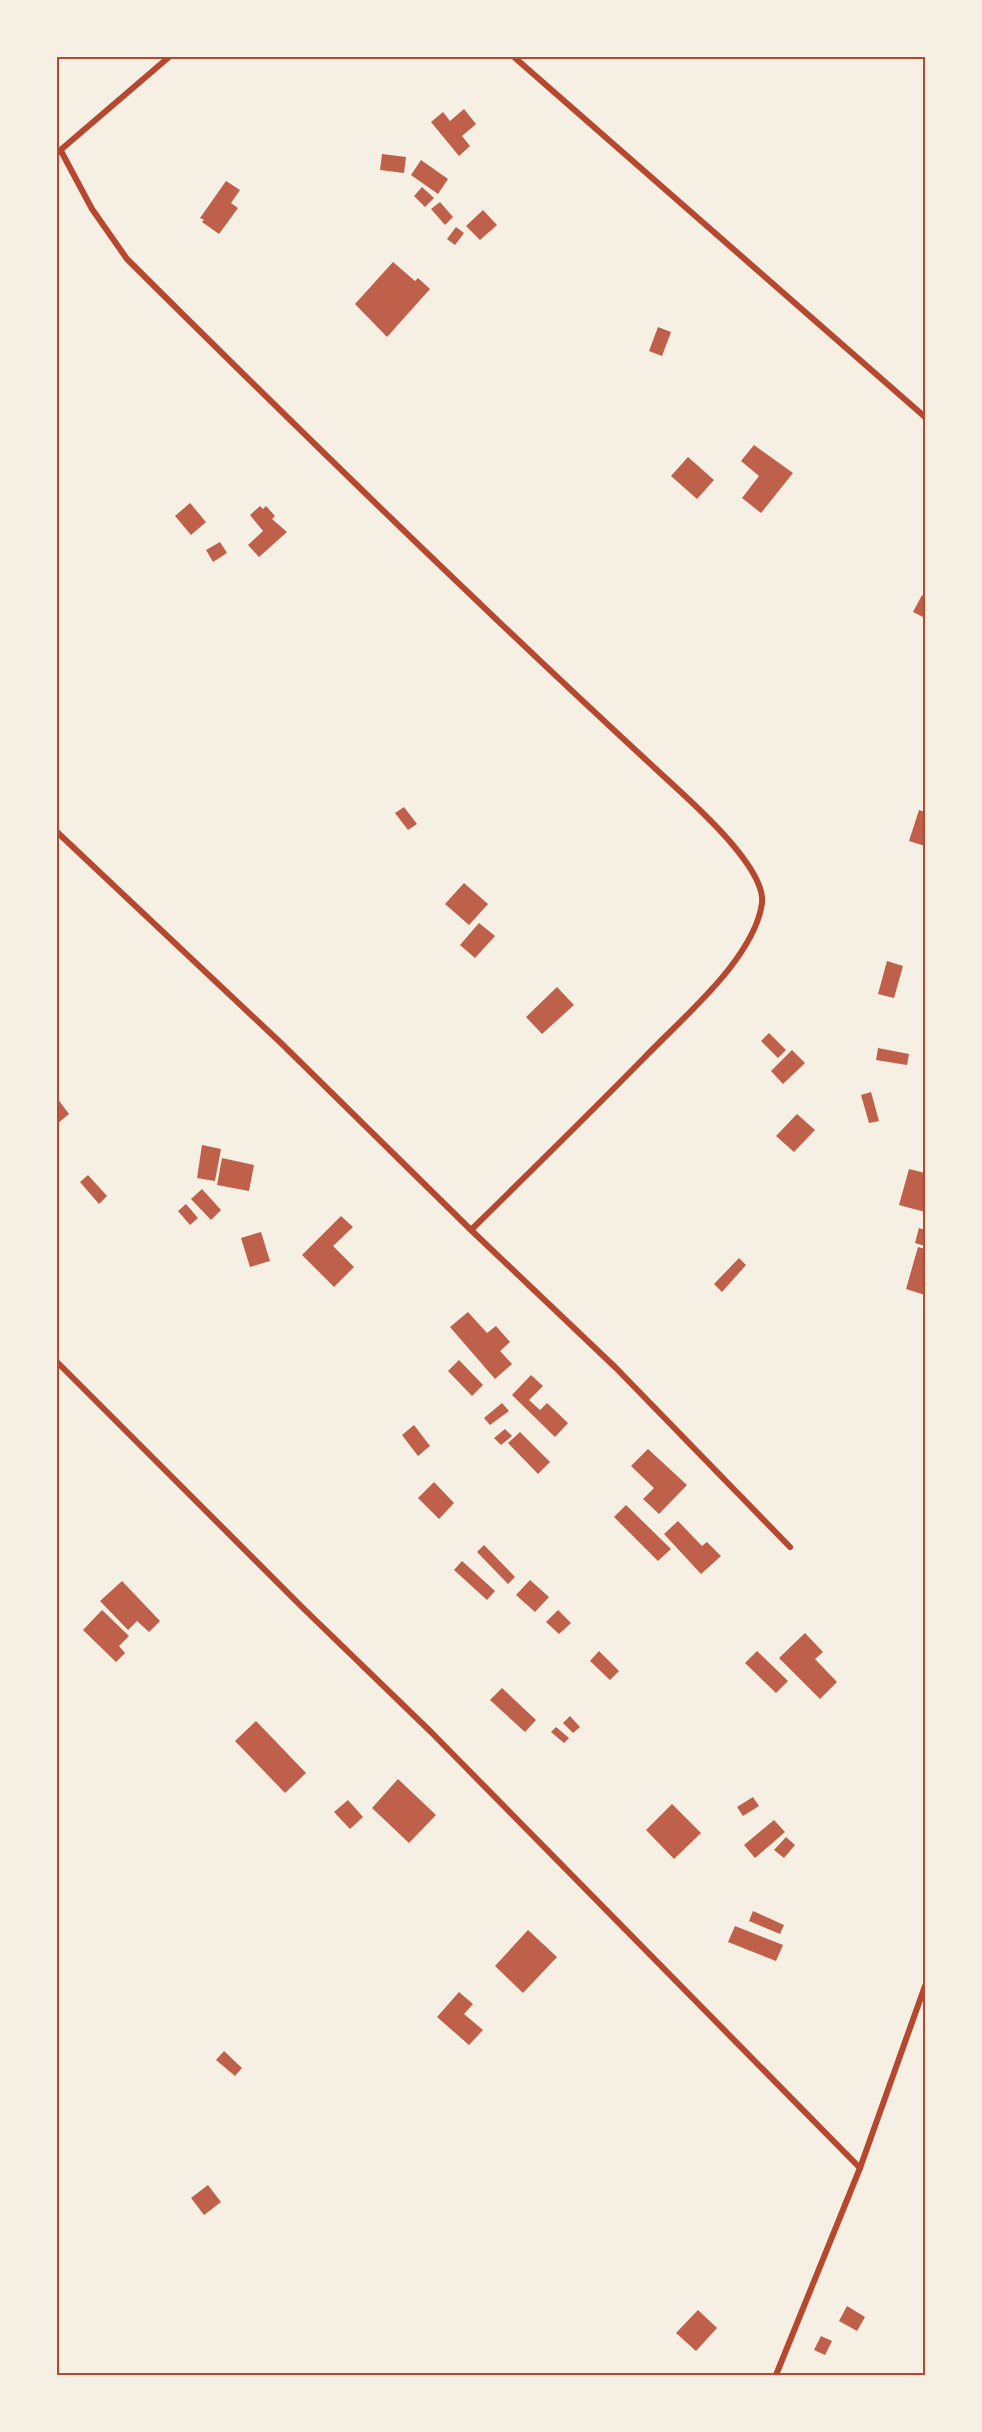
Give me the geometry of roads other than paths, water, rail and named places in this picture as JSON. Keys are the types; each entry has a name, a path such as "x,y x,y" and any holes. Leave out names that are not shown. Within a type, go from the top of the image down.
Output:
{"street":[{"path":"169,57 59,152 92,209 127,259 336,465 685,796 754,870 759,881 761,908 752,933 729,969 637,1065 471,1230"},
{"path":"514,57 925,417"},
{"path":"57,832 282,1044 471,1230 616,1368 790,1547"},
{"path":"57,1362 304,1609 431,1732 860,2168"},
{"path":"776,2375 860,2168 925,1986"}]}
